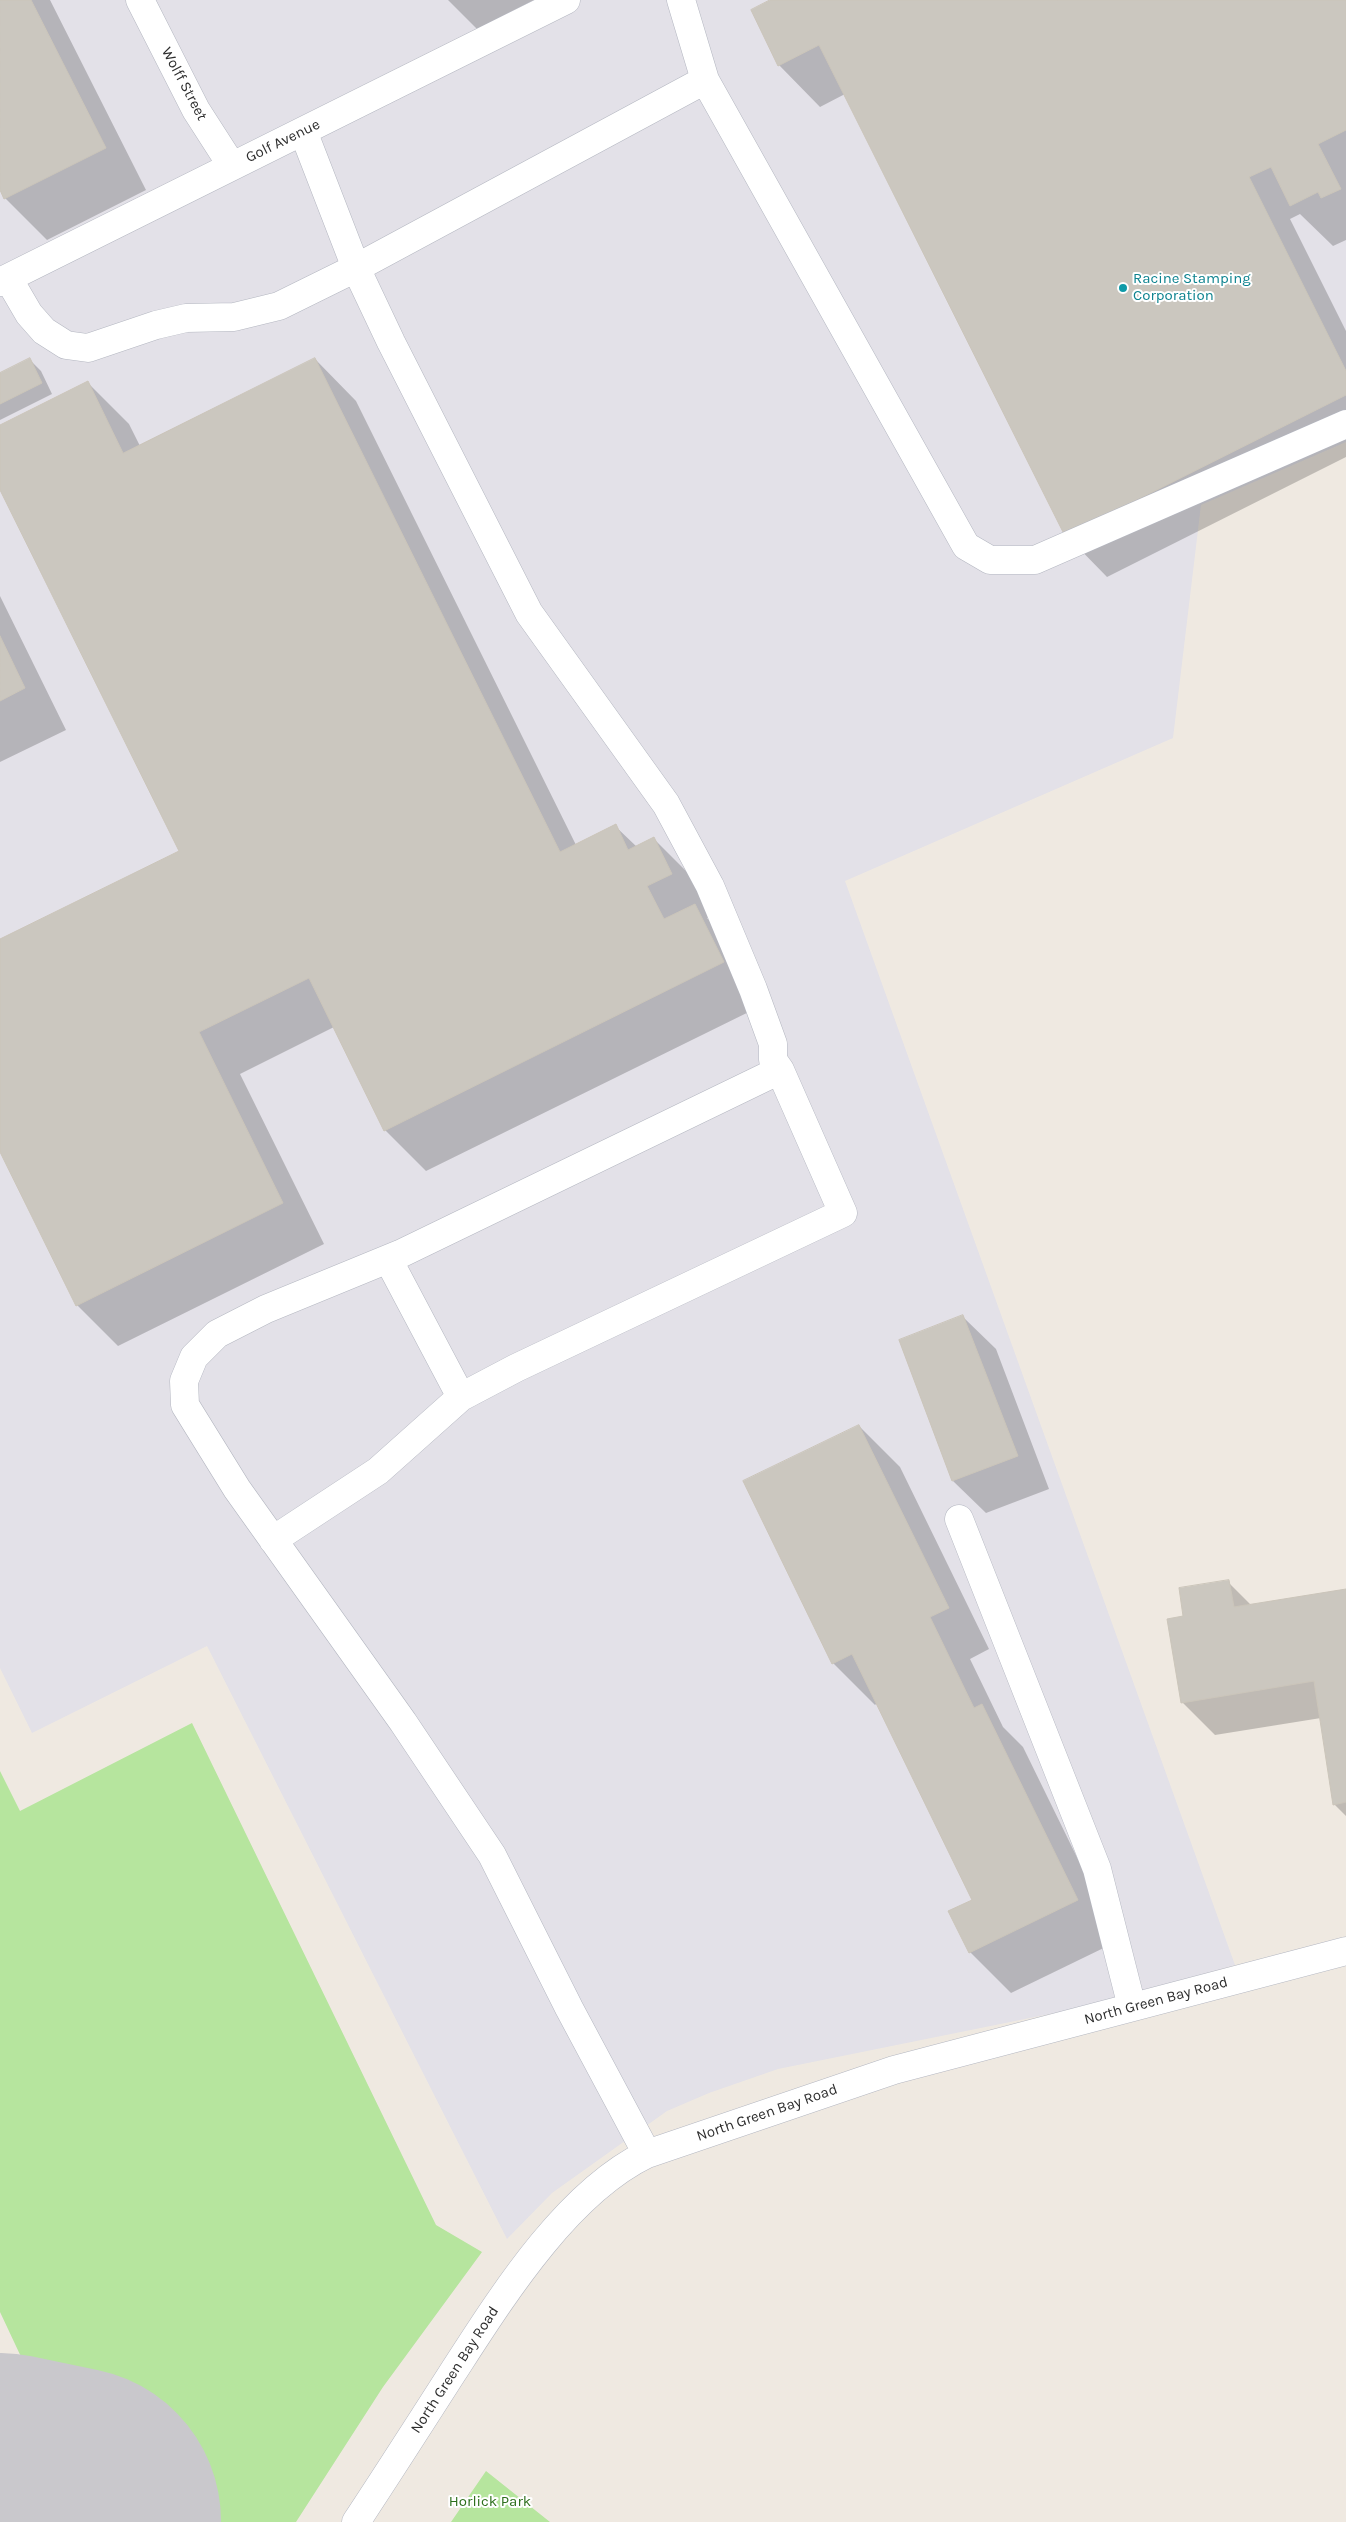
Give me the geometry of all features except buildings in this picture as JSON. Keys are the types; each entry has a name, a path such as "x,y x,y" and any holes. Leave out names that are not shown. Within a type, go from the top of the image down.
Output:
{"street":[{"name":"Wolff Street","path":"140,0 196,110 232,166"},
{"name":"Golf Avenue","path":"4,280 566,0"},
{"path":"681,0 705,80 966,546 990,560 1035,560 1346,424"},
{"path":"4,280 44,331 66,345 88,348 156,324 186,318 234,317 279,306 356,268 705,80"},
{"path":"273,1540 378,1471 461,1397 516,1368 842,1213 780,1070 773,1060 773,1044 753,989 710,886 666,804 529,613 403,368 356,268 303,131"},
{"path":"647,2154 569,2008 492,1855 403,1722 236,1489 185,1405 184,1381 194,1357 217,1334 266,1309 388,1259 780,1070"},
{"path":"388,1259 461,1397"},
{"path":"959,1519 1097,1869 1132,2007"},
{"name":"North Green Bay Road","path":"356,2522 514,2277 578,2205 624,2164 647,2154 894,2070 1346,1951"}],"shaded area":[{"path":"0,0 1346,0 1346,442 1201,505 1173,738 845,881 1235,1965 1114,2001 778,2069 709,2093 667,2111 552,2193 507,2239 207,1646 32,1733 0,1668"}],"green space":[{"path":"192,1723 436,2225 482,2252 383,2387 296,2522 69,2522 90,2418 46,2410 0,2312 0,1771 20,1811"},
{"name":"Horlick Park","path":"486,2471 550,2522 451,2522"}],"runway":[{"path":"0,2507 67,2521"}],"place":[{"name":"Racine Stamping Corporation","path":"1123,288"}]}
